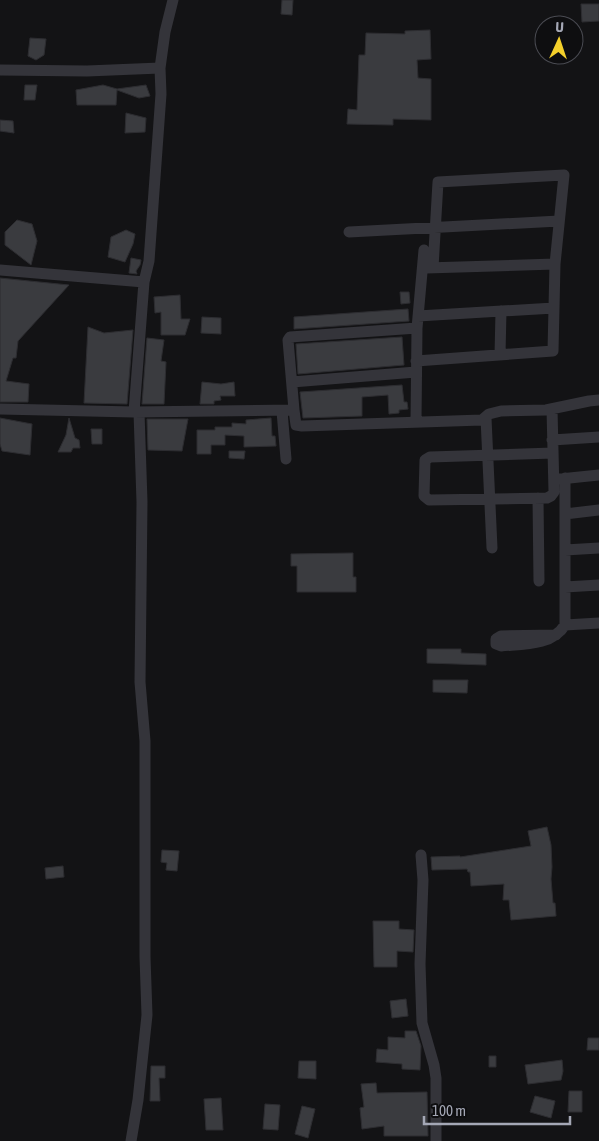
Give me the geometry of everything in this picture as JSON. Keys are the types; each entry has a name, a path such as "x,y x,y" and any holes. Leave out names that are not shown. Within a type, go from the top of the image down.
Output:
{"street":[{"path":"131,1141 138,1100 147,1015 145,957 145,741 140,682 142,502 137,412 144,282 149,261 161,94 160,68 165,32 173,0"},
{"path":"0,70 124,71 160,68"},
{"path":"292,382 416,366 500,355 553,351 555,264 564,175 438,182 435,227 418,316 416,366 416,421"},
{"path":"349,232 560,221"},
{"path":"424,250 428,268"},
{"path":"428,268 555,264"},
{"path":"0,270 144,282"},
{"path":"418,316 554,308"},
{"path":"500,355 501,311"},
{"path":"417,328 290,337 288,340 296,424 302,426 482,420 489,414 502,411 552,409 599,400"},
{"path":"0,409 137,412 294,410"},
{"path":"552,409 554,492 551,496 490,500 429,500 424,496 427,458 553,453"},
{"path":"282,410 286,459"},
{"path":"486,418 492,548"},
{"path":"552,440 599,437"},
{"path":"553,480 599,475"},
{"path":"565,478 565,626"},
{"path":"538,498 539,581"},
{"path":"565,514 599,510"},
{"path":"565,550 599,548"},
{"path":"565,588 599,585"},
{"path":"556,635 565,626 599,623"},
{"path":"422,855 420,964 422,1023 436,1078 436,1141"}],"building":[{"path":"282,0 293,0 292,15 281,14"},
{"path":"581,4 599,4 599,21 584,22 584,15 582,15"},
{"path":"430,30 431,59 417,60 418,78 431,79 431,120 393,119 393,125 347,124 348,109 357,110 359,55 365,55 366,33 405,34 405,31"},
{"path":"30,38 46,39 44,55 36,60 28,56"},
{"path":"25,85 37,85 35,100 24,100"},
{"path":"103,85 117,89 146,85 150,96 139,98 117,90 116,105 77,105 76,90"},
{"path":"126,113 146,118 145,132 125,133"},
{"path":"0,120 13,121 14,133 0,131"},
{"path":"17,220 32,224 37,241 31,265 5,245 5,232"},
{"path":"126,230 135,234 125,262 108,257 111,237"},
{"path":"131,258 141,260 136,271 137,274 129,273"},
{"path":"0,278 69,285 18,341 16,358 13,358 6,381 29,384 28,402 0,402"},
{"path":"400,292 409,292 410,303 401,304"},
{"path":"180,295 181,319 190,319 185,335 161,335 161,312 155,313 154,297"},
{"path":"408,309 409,321 294,329 294,317"},
{"path":"202,317 221,318 221,334 201,333"},
{"path":"88,327 104,333 133,330 127,404 84,403"},
{"path":"402,337 404,365 298,374 296,344"},
{"path":"147,338 164,340 161,361 166,362 164,404 142,404"},
{"path":"202,382 221,384 234,382 235,396 220,396 221,400 214,401 214,404 200,404"},
{"path":"402,385 404,402 407,402 408,409 399,410 399,413 389,414 388,395 362,397 362,416 303,418 300,392"},
{"path":"0,418 32,424 30,455 2,451 0,444"},
{"path":"69,418 75,438 79,440 80,448 73,448 71,452 58,452 66,435"},
{"path":"271,418 272,436 275,436 276,446 244,447 244,436 225,435 225,445 211,445 211,454 197,454 197,430 215,430 215,427 232,427 232,423 246,424 246,420"},
{"path":"147,419 188,419 182,451 148,450"},
{"path":"91,429 102,429 102,444 92,444"},
{"path":"229,451 245,451 244,459 229,458"},
{"path":"353,553 353,577 356,577 356,592 297,592 297,566 291,566 291,554"},
{"path":"427,649 461,649 461,653 486,654 486,665 427,663"},
{"path":"433,680 468,680 467,693 433,692"},
{"path":"547,827 551,845 551,879 556,916 511,920 509,900 503,900 504,884 471,886 470,872 467,869 432,870 431,857 460,857 531,846 528,831"},
{"path":"162,850 179,851 177,871 166,870 167,863 161,862"},
{"path":"63,866 64,877 46,879 45,868"},
{"path":"373,921 399,921 399,929 414,930 413,952 397,951 397,967 374,967"},
{"path":"406,999 408,1016 392,1018 390,1001"},
{"path":"405,1031 416,1031 421,1046 420,1070 402,1069 402,1064 376,1062 377,1049 388,1050 388,1037 405,1038"},
{"path":"588,1038 599,1038 599,1050 587,1050"},
{"path":"489,1056 496,1056 496,1067 489,1067"},
{"path":"562,1060 563,1071 561,1080 528,1084 525,1065"},
{"path":"299,1061 316,1061 316,1079 298,1078"},
{"path":"151,1066 165,1066 165,1078 159,1078 160,1101 150,1101"},
{"path":"376,1083 377,1093 427,1092 428,1136 384,1136 384,1126 362,1129 360,1108 364,1107 361,1084"},
{"path":"569,1091 582,1091 582,1112 568,1112"},
{"path":"535,1096 555,1101 551,1118 530,1112"},
{"path":"221,1098 223,1130 206,1130 204,1099"},
{"path":"265,1104 280,1105 278,1130 263,1129"},
{"path":"302,1106 315,1109 308,1138 295,1134"}]}
